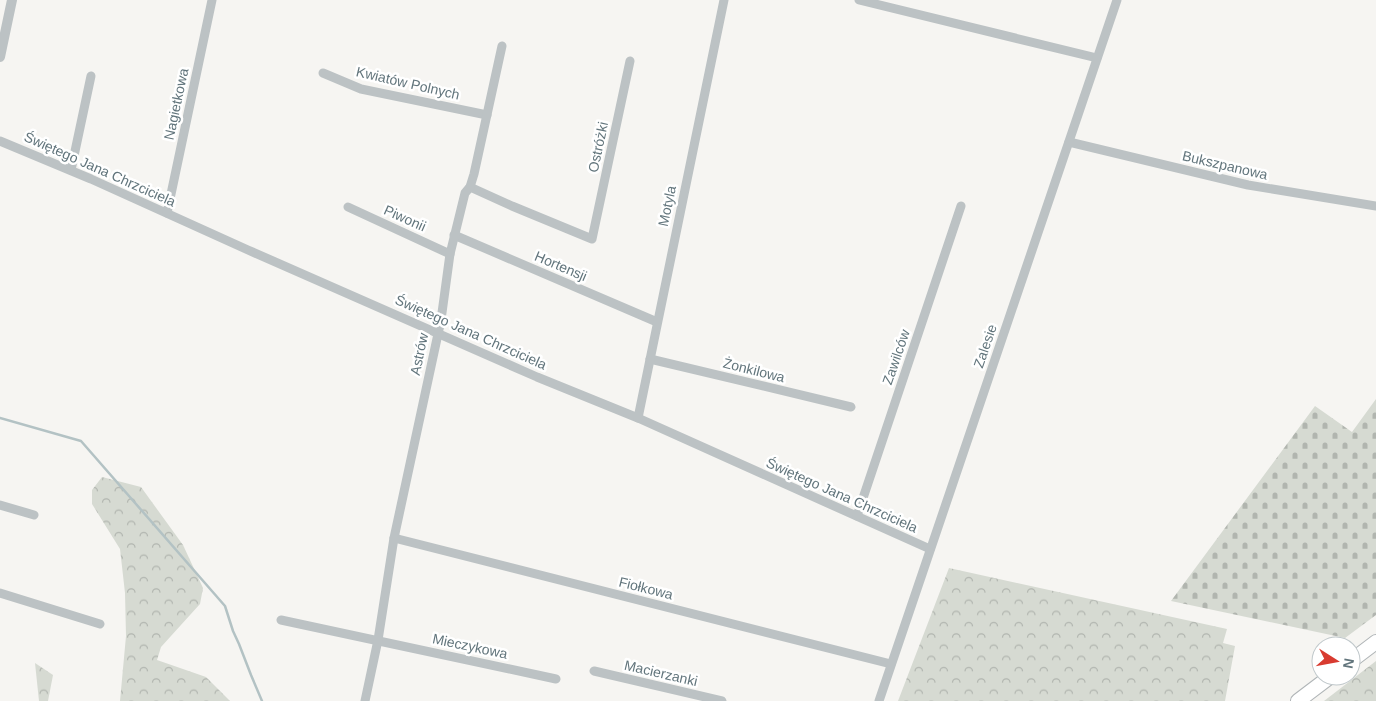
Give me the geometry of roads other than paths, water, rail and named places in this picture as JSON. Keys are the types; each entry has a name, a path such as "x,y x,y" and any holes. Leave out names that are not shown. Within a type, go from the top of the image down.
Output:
{"highway":[{"path":"1361,653 1376,642"},
{"path":"1298,701 1318,686"}],"street":[{"path":"0,57 12,0"},
{"name":"Nagietkowa","path":"167,213 212,0"},
{"name":"Motyla","path":"638,418 724,0"},
{"path":"859,0 1097,58"},
{"name":"Zalesie","path":"879,701 1117,0"},
{"name":"Astrów","path":"365,701 378,640 394,538 441,320 450,254 465,193 470,187 474,174 502,46"},
{"name":"Ostróżki","path":"470,187 592,239 630,61"},
{"name":"Kwiatów Polnych","path":"323,73 360,88 487,115"},
{"path":"71,170 91,76"},
{"name":"Świętego Jana Chrzciciela","path":"0,141 71,170 537,376 638,418 930,549"},
{"name":"Bukszpanowa","path":"1069,142 1248,185 1376,206"},
{"name":"Zawilców","path":"857,516 961,206"},
{"name":"Piwonii","path":"348,207 450,254"},
{"name":"Hortensji","path":"454,235 657,322"},
{"name":"Żonkilowa","path":"650,359 851,407"},
{"path":"0,505 34,515"},
{"name":"Fiołkowa","path":"394,538 891,664"},
{"path":"0,593 100,624"},
{"name":"Mieczykowa","path":"281,620 556,679"},
{"name":"Macierzanki","path":"594,671 722,701"}],"waterway":[{"path":"0,418 81,441 225,606 233,631 262,701"}]}
